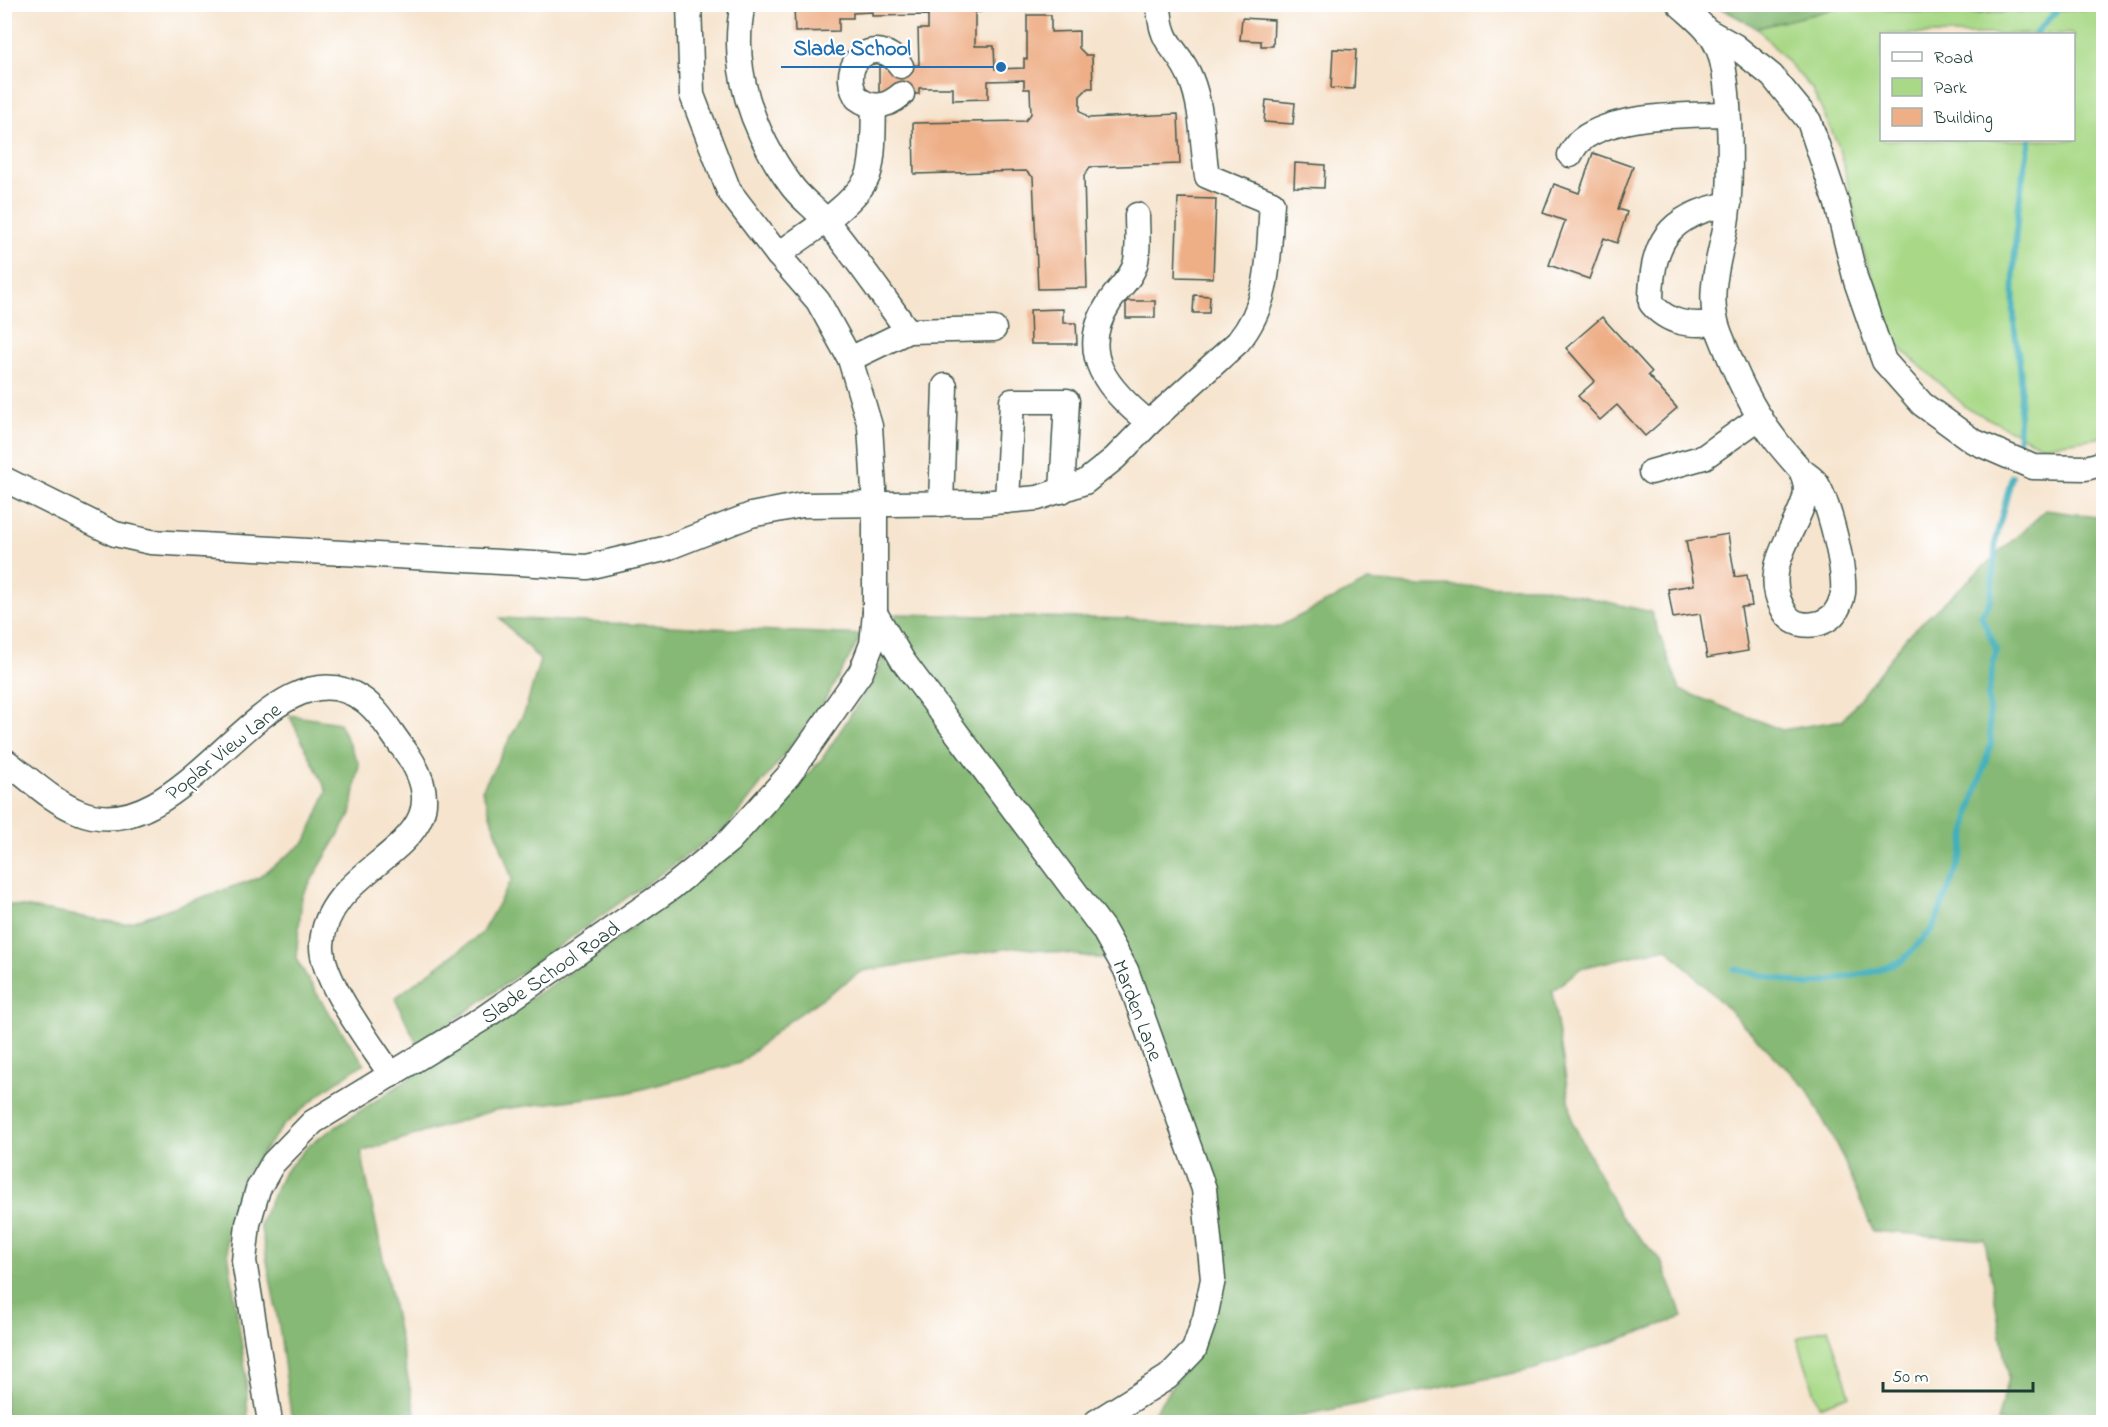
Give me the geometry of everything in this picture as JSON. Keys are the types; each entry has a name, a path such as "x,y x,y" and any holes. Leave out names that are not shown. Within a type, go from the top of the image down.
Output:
{"street":[{"name":"Slade School Road","path":"270,1422 244,1261 248,1224 258,1189 273,1163 313,1122 482,1020 671,888 729,841 788,776 861,672 872,644 875,613 875,505 870,426 850,358 818,302 778,255 729,191 692,95 689,4"},
{"path":"742,4 738,54 745,92 756,124 792,186 825,219 908,331"},
{"path":"4,479 116,534 151,542 587,567 664,549 751,515 802,505 1007,501 1038,498 1085,482 1115,458 1149,423 1238,342 1257,315 1265,285 1272,203 1207,176 1194,87 1186,68 1167,43 1159,18 1159,4"},
{"path":"1679,4 1708,31 1735,46 1772,76 1809,121 1837,204 1856,281 1884,361 1922,404 1973,441 2033,467 2086,468 2103,463"},
{"path":"1708,31 1720,56 1727,114 1729,204 1712,290 1712,310 1742,388 1775,440 1801,470 1817,482 1828,511 1843,592 1834,615 1823,623 1811,625 1798,624 1788,618 1779,601 1776,580 1782,550 1804,500 1807,486 1801,470"},
{"path":"901,66 895,57 878,51 861,56 855,63 849,81 856,98 873,106 892,103 902,94"},
{"path":"778,255 846,202 867,179 873,140 873,106"},
{"path":"1570,155 1579,141 1603,128 1675,116 1727,114"},
{"path":"1716,323 1684,324 1660,314 1651,303 1652,267 1662,240 1675,226 1692,215 1729,204"},
{"path":"1137,215 1136,262 1127,281 1109,302 1098,323 1096,348 1100,368 1108,385 1149,423"},
{"path":"850,358 908,331 994,329"},
{"path":"941,504 945,386"},
{"path":"1007,501 1012,401 1067,402 1062,491"},
{"path":"1652,472 1704,457 1760,417"},
{"name":"Marden Lane","path":"875,613 903,661 1103,929 1125,970 1204,1189 1213,1279 1205,1318 1194,1350 1168,1377 1096,1422"},
{"name":"Poplar View Lane","path":"4,760 51,797 80,813 102,816 125,814 152,807 176,791 270,710 295,694 331,689 349,693 363,700 375,711 421,775 423,805 417,824 399,847 345,890 332,907 324,926 322,945 324,963 331,981 391,1075"}],"green space":[{"path":"2103,4 2103,8 1948,15 1846,6 1757,28 1715,5"},
{"path":"1846,6 1948,15 2103,8 2103,437 2042,446 1967,408 1898,346 1863,251 1840,149 1812,89 1757,28"},
{"path":"2046,510 2103,518 2103,1422 1997,1422 2008,1378 1985,1240 1873,1231 1842,1156 1807,1089 1667,948 1581,968 1552,991 1573,1123 1620,1215 1661,1261 1683,1317 1535,1369 1269,1422 1147,1422 1184,1370 1207,1277 1204,1189 1173,1063 1128,962 1017,947 862,971 785,1024 740,1063 627,1093 495,1110 361,1152 417,1422 292,1422 279,1326 260,1223 283,1174 310,1144 598,954 750,838 822,759 876,676 896,614 1183,620 1276,628 1368,581 1420,586 1541,587 1651,612 1680,690 1782,730 1843,720 1907,636"},
{"path":"500,618 862,635 818,712 728,826 418,1046 395,998 481,934 512,879 482,790 525,711 540,660"},
{"path":"289,715 339,723 359,764 351,814 302,896 296,959 328,1012 364,1063 325,1090 283,1126 242,1178 226,1238 246,1375 248,1422 5,1422 5,904 125,924 258,878 306,841 327,791"},
{"path":"1828,1328 1850,1395 1819,1406 1797,1338"}],"building":[{"path":"981,4 981,12 975,12 975,46 994,46 995,69 1024,68 1024,58 1027,59 1027,15 1051,15 1051,32 1079,31 1079,48 1086,55 1092,55 1093,88 1088,88 1080,96 1080,111 1088,118 1178,114 1180,164 1090,167 1084,176 1087,288 1038,289 1033,177 1026,171 914,174 913,123 1025,121 1031,114 1030,89 1024,89 1024,80 988,81 988,99 953,100 953,88 919,88 919,94 879,94 879,66 919,65 918,29 928,29 928,15 872,16 872,12 853,13 853,18 839,18 839,31 795,32 794,5"},
{"path":"1242,18 1274,20 1273,46 1261,46 1261,41 1240,40"},
{"path":"1333,49 1356,50 1354,89 1331,88"},
{"path":"1266,100 1295,103 1293,124 1264,122"},
{"path":"1593,153 1633,167 1618,209 1627,212 1617,243 1604,238 1589,279 1549,265 1565,221 1543,213 1554,184 1579,193"},
{"path":"1295,163 1325,165 1324,188 1294,187"},
{"path":"1178,198 1216,199 1213,278 1175,277"},
{"path":"1194,295 1210,296 1209,313 1193,313"},
{"path":"1126,301 1155,301 1155,318 1126,318"},
{"path":"1063,309 1063,323 1076,323 1077,344 1031,344 1030,310"},
{"path":"1602,317 1652,372 1648,375 1677,408 1645,436 1617,405 1600,420 1578,396 1595,381 1566,348"},
{"path":"1728,534 1735,577 1747,575 1752,606 1741,607 1748,651 1707,658 1700,614 1673,618 1668,589 1694,585 1686,541"}],"waterway":[{"path":"2036,33 2063,4"},
{"path":"2019,449 2021,377 2014,326 2014,272 2016,228 2030,141"},
{"path":"1734,969 1808,985 1876,971 1903,960 1933,928 1962,855 1970,811 1991,744 1988,696 1996,649 1981,615 1991,600 1996,538 2012,476"}],"place":[{"name":"Slade School","path":"1001,67"}]}
